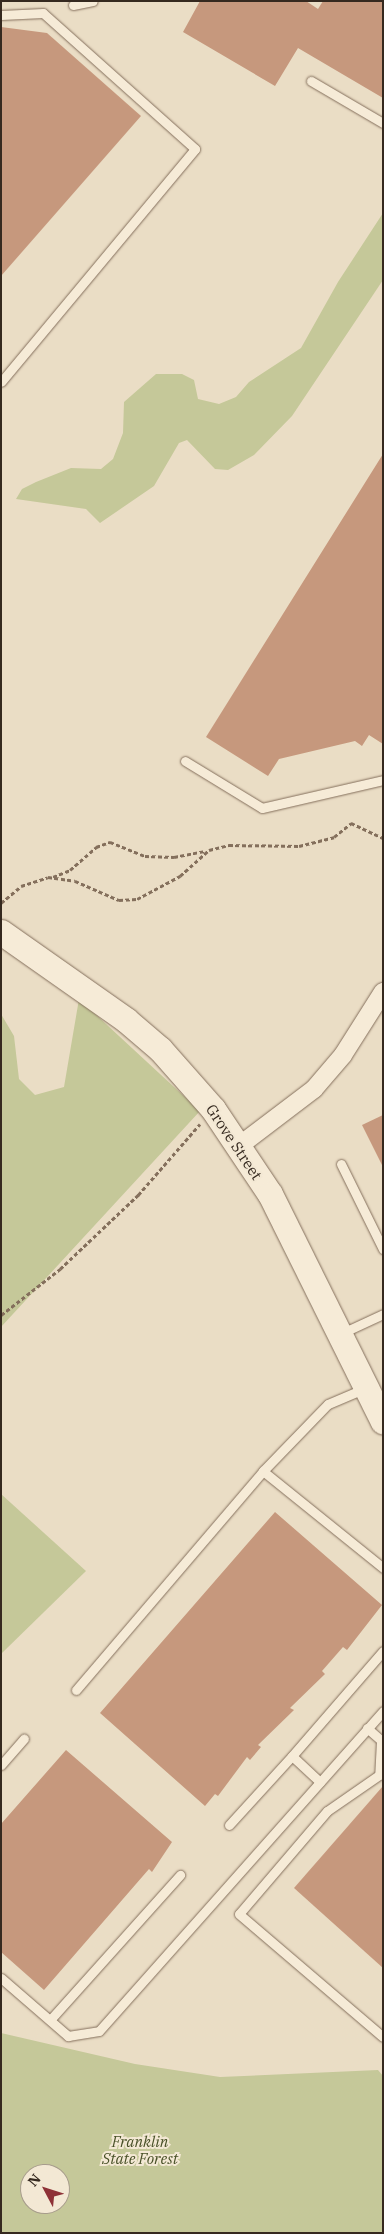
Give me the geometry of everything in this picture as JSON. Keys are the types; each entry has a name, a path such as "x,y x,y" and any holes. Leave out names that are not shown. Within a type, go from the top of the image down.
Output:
{"main road":[{"name":"Grove Street","path":"1,932 126,1020 160,1049 213,1109 270,1194 383,1422"}],"street":[{"path":"239,1146 314,1089 342,1055 382,995"}],"lane":[{"path":"73,5 93,1"},
{"path":"1,15 43,13 195,149 1,382"},
{"path":"311,81 383,123"},
{"path":"185,761 262,808 383,780"},
{"path":"341,1164 383,1250"},
{"path":"340,1335 383,1314"},
{"path":"76,1690 263,1471 328,1404 367,1388"},
{"path":"263,1471 383,1568"},
{"path":"229,1825 383,1651"},
{"path":"1,1978 68,2036 99,2031 383,1711"},
{"path":"367,1728 382,1741 379,1775 327,1811 239,1914 383,2037"},
{"path":"1,1765 24,1739"},
{"path":"292,1756 320,1782"},
{"path":"50,2020 180,1874"}],"path":[{"path":"1,903 30,881 52,877 70,870 90,851 110,842 145,856 174,857 229,845 299,846 334,837 346,824 355,822 383,838"},
{"path":"52,877 75,881 112,898 137,899 180,876 205,851"},
{"path":"1,1315 60,1269 138,1195 213,1109"}],"green space":[{"path":"383,213 383,280 292,416 254,455 228,470 215,469 187,440 179,443 154,486 100,523 86,509 16,499 22,489 36,482 71,468 101,469 113,459 123,433 124,402 156,374 182,374 194,380 198,399 219,404 236,397 249,382 301,348 338,282"},
{"path":"79,999 200,1111 1,1327 1,1014 14,1036 19,1079 35,1095 64,1087"},
{"path":"1,1494 86,1571 1,1654"},
{"name":"Franklin State Forest","path":"1,2033 135,2064 220,2077 378,2070 383,2076 383,2233 1,2233"}],"building":[{"path":"200,1 306,1 318,9 323,1 383,1 383,98 298,48 275,86 183,32"},
{"path":"1,27 47,33 141,116 1,276"},
{"path":"383,454 383,744 369,735 362,746 355,741 279,759 268,776 206,737"},
{"path":"383,1115 383,1167 362,1125"},
{"path":"275,1512 382,1605 347,1650 343,1647 322,1671 325,1674 290,1708 294,1710 258,1745 261,1747 250,1760 247,1757 218,1796 215,1794 205,1806 100,1713"},
{"path":"66,1750 172,1842 152,1872 149,1869 44,1990 1,1952 1,1824"},
{"path":"383,1786 383,1968 294,1888"}]}
